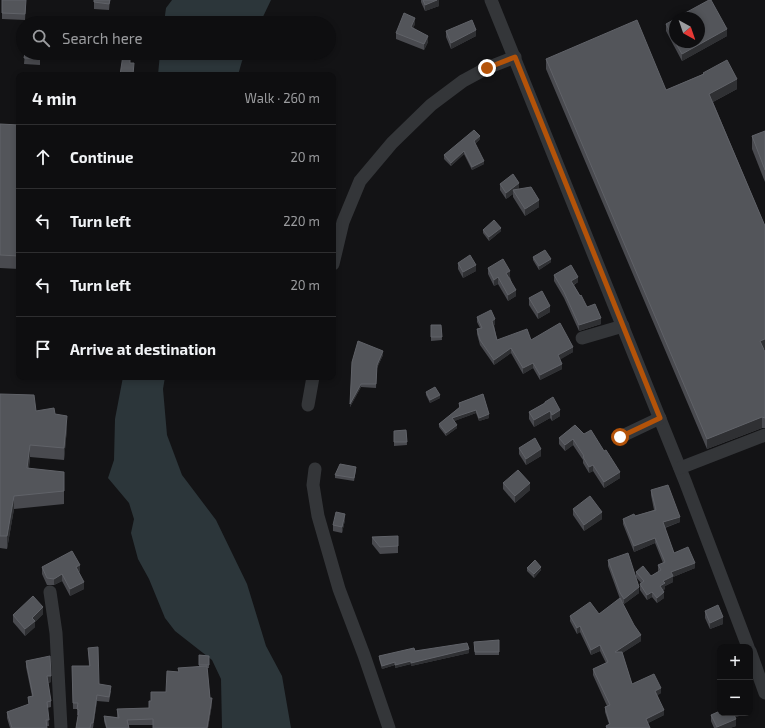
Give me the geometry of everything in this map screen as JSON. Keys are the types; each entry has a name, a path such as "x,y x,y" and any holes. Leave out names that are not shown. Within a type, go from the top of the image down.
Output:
{"street":[{"path":"491,0 680,468 747,644"},
{"path":"336,251 343,222 360,181 392,143 431,105 463,81 487,68 515,57"},
{"path":"582,338 623,326"},
{"path":"308,405 312,380"},
{"path":"620,437 660,418"},
{"path":"680,468 765,435"},
{"path":"315,469 314,485 318,516 339,589 367,662 389,728"},
{"path":"50,592 56,633 61,728"},
{"path":"753,660 765,693"}],"shaded area":[{"path":"172,0 271,0 263,16 165,16 166,8"},
{"path":"159,60 242,60 239,72 158,72"},
{"path":"122,380 164,380 163,389 167,435 182,475 216,520 247,584 266,646 282,676 291,728 222,728 221,679 212,660 175,631 165,618 149,579 138,559 131,533 134,519 129,503 108,478 114,460 115,419"}],"building":[{"path":"2,0 26,0 25,14 2,13"},
{"path":"94,0 110,0 109,4 94,2"},
{"path":"423,0 437,0 425,5"},
{"path":"711,0 727,29 705,41 705,12 687,12"},
{"path":"404,13 415,18 411,27 428,36 424,44 396,33"},
{"path":"472,20 476,30 451,43 446,31"},
{"path":"637,20 666,90 704,74 703,73 727,60 737,79 709,94 765,226 765,339 760,341 765,352 765,418 762,417 707,439 546,59"},
{"path":"669,22 669,30 666,24"},
{"path":"678,48 693,48 682,54"},
{"path":"122,60 130,60 130,63 134,63 133,72 120,72"},
{"path":"0,124 16,125 16,256 0,255"},
{"path":"474,130 480,136 474,141 484,161 472,167 464,151 451,163 444,155"},
{"path":"765,131 765,170 752,136"},
{"path":"513,174 519,183 506,193 500,184"},
{"path":"531,187 539,200 525,209 513,190"},
{"path":"494,220 501,228 489,237 483,230"},
{"path":"545,250 551,259 539,266 533,257"},
{"path":"470,255 476,265 463,272 458,263"},
{"path":"503,259 510,271 506,273 516,290 508,295 498,277 494,280 488,268"},
{"path":"571,265 578,277 571,281 587,307 595,304 601,318 579,325 564,292 554,275"},
{"path":"542,291 550,306 538,313 529,298"},
{"path":"491,310 495,319 492,321 497,340 527,329 531,340 560,323 573,347 558,355 562,364 540,375 533,363 523,368 511,348 494,360 480,340 477,329 482,328 477,317"},
{"path":"431,325 441,325 442,337 431,337"},
{"path":"358,341 383,351 377,365 376,384 361,384 350,404 352,362"},
{"path":"435,387 440,395 430,400 426,392"},
{"path":"0,394 34,395 36,411 54,408 55,414 67,416 64,448 30,445 27,468 64,472 64,491 14,496 7,536 0,536"},
{"path":"483,394 489,414 479,418 476,410 452,418 457,425 446,433 439,424 460,407 459,403"},
{"path":"553,397 560,410 552,415 550,411 534,420 529,412"},
{"path":"575,425 584,434 591,430 604,451 606,450 620,472 604,482 593,465 589,467 573,439 565,445 559,438"},
{"path":"406,430 407,442 394,442 394,431"},
{"path":"535,438 541,449 526,459 519,448"},
{"path":"340,464 356,467 354,478 335,475"},
{"path":"518,470 530,483 515,496 503,483"},
{"path":"668,485 680,517 663,522 674,553 688,547 695,563 671,572 673,576 663,581 665,583 660,586 664,592 657,598 652,592 647,595 640,584 644,581 636,572 643,566 651,576 661,570 658,565 665,562 655,538 634,546 623,519 634,514 635,516 656,510 651,490"},
{"path":"590,496 602,512 584,525 573,509"},
{"path":"336,512 345,514 342,527 333,525"},
{"path":"398,536 398,546 380,547 372,537"},
{"path":"72,551 80,565 76,567 84,582 70,589 62,574 54,579 47,578 42,567"},
{"path":"628,553 639,587 624,599 620,593 608,560"},
{"path":"535,560 541,567 534,574 527,568"},
{"path":"33,596 43,607 32,618 35,621 25,629 13,615"},
{"path":"620,598 641,635 615,652 622,652 632,684 654,674 661,688 655,691 664,710 646,719 650,728 607,728 606,726 610,724 605,707 610,705 593,669 608,662 600,645 591,650 580,626 577,628 570,616 590,602 599,614"},
{"path":"718,605 723,617 710,623 705,611"},
{"path":"499,640 499,652 475,652 474,642"},
{"path":"467,643 469,649 411,663 411,661 395,665 395,662 382,666 379,656 414,648 415,651"},
{"path":"98,647 99,684 111,686 109,697 97,695 93,723 91,723 90,728 76,728 79,710 77,709 78,703 73,703 72,666 90,666 88,648"},
{"path":"199,655 209,656 209,665 199,665"},
{"path":"50,656 51,676 47,676 51,701 47,702 49,720 46,720 47,728 12,728 7,712 29,704 28,697 33,696 26,661"},
{"path":"207,666 210,698 212,698 207,728 153,728 153,719 127,720 129,728 107,728 104,716 119,718 117,709 149,708 151,692 166,692 167,671 179,672 178,668"},
{"path":"717,712 717,716 734,716 736,719 717,727 711,715"}],"route":[{"path":"487,68 515,57 660,418 620,437"}]}
